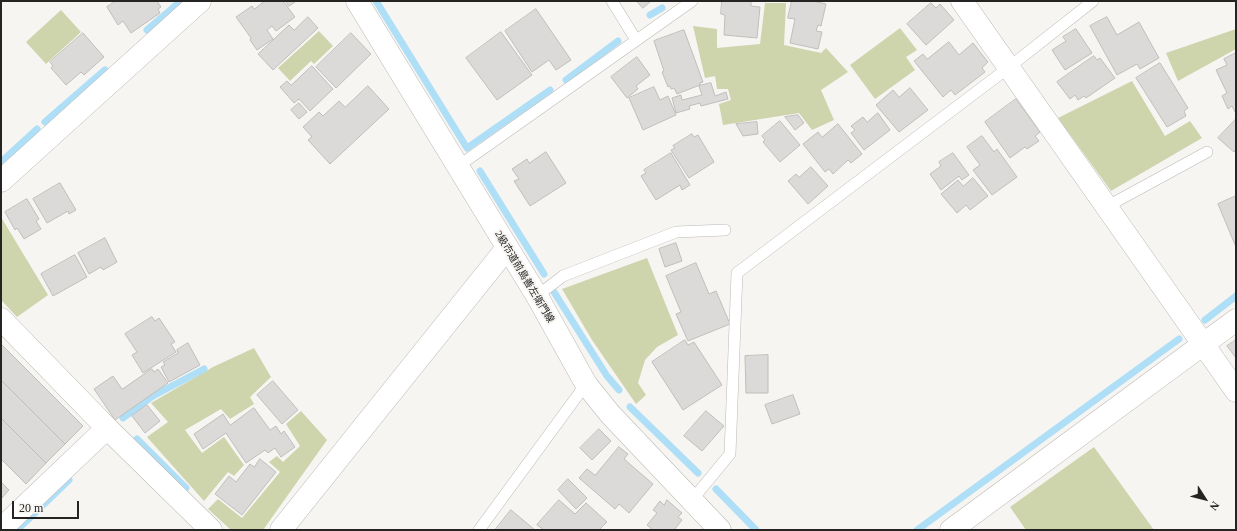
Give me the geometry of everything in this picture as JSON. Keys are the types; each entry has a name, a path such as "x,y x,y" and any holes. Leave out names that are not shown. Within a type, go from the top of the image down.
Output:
{"street":[{"path":"1,181 200,1"},
{"name":"2級市道前島善左衛門線","path":"357,1 537,296 586,384 610,414 692,500 716,529"},
{"path":"962,1 1236,391"},
{"path":"281,530 507,248"},
{"path":"1,319 107,428 211,530"},
{"path":"951,530 1236,320"},
{"path":"1,529 107,428"}],"lane":[{"path":"612,1 636,40"},
{"path":"457,167 692,1"},
{"path":"692,500 730,454 737,273 1008,68 1093,1"},
{"path":"1106,207 1207,152"},
{"path":"537,296 563,276 676,232 725,230"},
{"path":"479,530 586,384"}],"green space":[{"path":"765,3 786,3 784,45 821,53 826,48 848,72 821,90 834,120 812,130 799,113 723,125 719,104 731,100 728,89 717,89 715,76 705,78 693,26 717,29 717,48 760,44"},
{"path":"61,10 81,32 46,64 26,42"},
{"path":"900,28 917,50 906,57 915,70 875,99 850,65"},
{"path":"1236,29 1236,49 1178,81 1166,53"},
{"path":"319,31 333,46 314,64 311,61 290,81 278,68"},
{"path":"1132,81 1165,136 1190,121 1202,138 1111,191 1058,118"},
{"path":"1,217 48,295 17,317 1,300"},
{"path":"647,258 678,335 657,347 645,360 638,383 646,395 636,404 592,340 562,289"},
{"path":"254,348 271,377 250,397 254,404 230,419 221,409 185,430 202,453 224,437 244,465 234,476 228,472 204,501 147,437 168,422 151,403 213,367"},
{"path":"301,411 327,440 263,530 231,530 208,509 218,499 242,518 280,472 269,462 277,456 283,462 300,446 286,424"},
{"path":"1094,447 1154,530 1026,530 1010,507"}],"building":[{"path":"116,1 157,1 161,7 158,9 160,13 131,33 123,21 118,25 107,7"},
{"path":"265,1 283,1 295,17 276,31 272,26 267,30 273,39 257,50 250,40 251,38 236,17 252,6 254,9"},
{"path":"286,1 295,1 295,2 289,6"},
{"path":"637,1 651,1 643,8"},
{"path":"722,1 751,1 751,6 760,7 757,38 724,35 725,15 721,14"},
{"path":"792,1 813,1 826,4 821,26 818,25 816,31 822,32 818,49 790,43 795,19 788,18"},
{"path":"931,3 936,8 940,4 954,20 926,45 907,24"},
{"path":"536,9 571,60 556,70 549,60 532,72 505,31"},
{"path":"308,17 318,28 273,70 258,54 289,25 294,30"},
{"path":"1107,17 1117,35 1139,22 1159,58 1140,69 1137,64 1117,75 1090,26"},
{"path":"1076,29 1092,53 1065,70 1052,50 1066,41 1063,37"},
{"path":"684,30 703,82 700,83 700,85 677,94 674,88 671,89 670,86 668,87 662,72 664,71 654,41"},
{"path":"501,32 532,75 497,100 466,58"},
{"path":"83,33 104,57 84,75 81,72 66,85 51,68 53,66 50,62"},
{"path":"351,33 371,54 336,88 316,67"},
{"path":"949,42 959,55 973,43 988,62 982,68 985,72 955,95 951,90 943,97 914,61 923,54 927,59"},
{"path":"1236,53 1235,112 1232,106 1228,109 1222,96 1227,93 1216,70 1227,65 1224,59"},
{"path":"1094,56 1097,60 1100,58 1115,78 1086,98 1084,96 1078,100 1075,95 1070,99 1057,82"},
{"path":"637,57 650,75 636,86 638,89 627,98 611,77"},
{"path":"1160,63 1188,108 1184,111 1186,116 1167,127 1136,78"},
{"path":"312,66 333,89 310,111 299,99 294,103 280,87 287,81 291,85"},
{"path":"711,83 715,96 726,92 728,99 701,106 700,103 689,106 690,109 676,113 672,98 681,95 682,100 702,95 699,86"},
{"path":"368,86 389,109 330,164 308,140 312,137 303,127 319,112 323,116 339,101 345,107"},
{"path":"654,87 660,100 668,96 676,115 643,130 629,98"},
{"path":"910,88 928,110 899,132 876,105 893,90 899,97"},
{"path":"1016,99 1040,132 1035,136 1039,141 1027,149 1025,147 1010,158 985,122"},
{"path":"299,103 307,112 299,119 291,110"},
{"path":"878,113 890,130 864,150 851,133 855,130 851,126 863,117 867,122"},
{"path":"798,115 804,123 795,130 785,117"},
{"path":"1236,119 1236,149 1234,152 1218,138"},
{"path":"780,121 800,145 780,162 763,142 765,140 762,136"},
{"path":"757,122 758,134 743,136 736,124"},
{"path":"838,124 862,154 851,163 848,160 833,174 829,169 825,172 803,144 818,132 822,137"},
{"path":"692,134 694,137 698,135 714,162 689,178 671,150 675,148 673,146"},
{"path":"982,136 994,152 997,149 1017,177 992,195 973,170 980,165 967,147"},
{"path":"546,152 566,183 530,206 514,181 519,179 512,169 527,159 529,163"},
{"path":"671,153 690,185 682,190 680,185 656,200 641,176 646,173 644,170"},
{"path":"953,153 969,175 962,180 959,176 941,190 930,174 941,166 939,162"},
{"path":"811,167 828,186 808,204 788,181 796,174 799,177"},
{"path":"973,178 988,196 970,210 966,205 957,213 941,194 958,180 963,186"},
{"path":"60,183 76,210 69,214 68,211 47,223 33,199"},
{"path":"1236,196 1236,247 1218,204"},
{"path":"27,199 39,219 36,221 41,229 24,239 17,228 15,230 5,212"},
{"path":"105,238 117,262 103,270 101,267 89,274 78,253"},
{"path":"676,243 682,261 665,267 659,249"},
{"path":"75,255 87,277 53,296 41,274"},
{"path":"696,263 709,294 716,291 730,324 688,341 676,314 681,312 666,276"},
{"path":"152,317 155,321 159,318 175,342 171,344 176,352 143,373 132,355 137,352 125,334"},
{"path":"685,340 688,345 694,342 722,385 683,410 652,362"},
{"path":"1236,340 1236,358 1227,346"},
{"path":"188,343 200,365 169,382 161,367 165,365 163,362 178,353 177,350"},
{"path":"1,344 83,426 65,444 1,380"},
{"path":"768,355 768,393 746,393 745,356"},
{"path":"152,369 154,372 158,369 168,383 115,420 94,389 113,376 122,389"},
{"path":"1,380 65,444 46,463 1,418"},
{"path":"273,381 298,410 282,424 257,395"},
{"path":"793,395 800,414 772,424 765,405"},
{"path":"147,405 160,421 145,433 132,416"},
{"path":"254,408 270,430 276,426 281,434 284,431 295,447 281,457 275,448 268,453 265,450 246,463 226,433 203,449 194,434 223,414 230,425"},
{"path":"706,411 724,426 702,451 684,436"},
{"path":"1,418 46,463 26,484 1,459"},
{"path":"599,429 611,441 592,460 580,448"},
{"path":"619,447 628,454 624,459 653,484 629,513 619,504 615,509 579,478 587,469 595,475"},
{"path":"260,459 276,472 242,515 215,494 229,476 236,482 250,464 254,467"},
{"path":"568,479 587,498 576,509 558,490"},
{"path":"1,482 9,490 1,499"},
{"path":"559,500 575,514 586,503 607,522 599,530 544,530 537,525"},
{"path":"667,500 682,513 678,517 682,520 674,530 653,530 647,525 657,513 653,510 660,501 664,505"},
{"path":"511,510 535,530 495,530"}],"waterway":[{"path":"147,30 181,1"},
{"path":"376,1 467,148 550,90"},
{"path":"650,15 662,8"},
{"path":"566,80 618,41"},
{"path":"45,122 105,70"},
{"path":"1,162 37,129"},
{"path":"480,171 544,274"},
{"path":"554,292 607,376 619,390"},
{"path":"1205,320 1236,296"},
{"path":"917,530 1179,339"},
{"path":"123,418 153,396 204,369"},
{"path":"630,407 698,473"},
{"path":"137,439 186,488"},
{"path":"43,505 69,480"},
{"path":"716,489 756,530"},
{"path":"17,530 35,513"}]}
